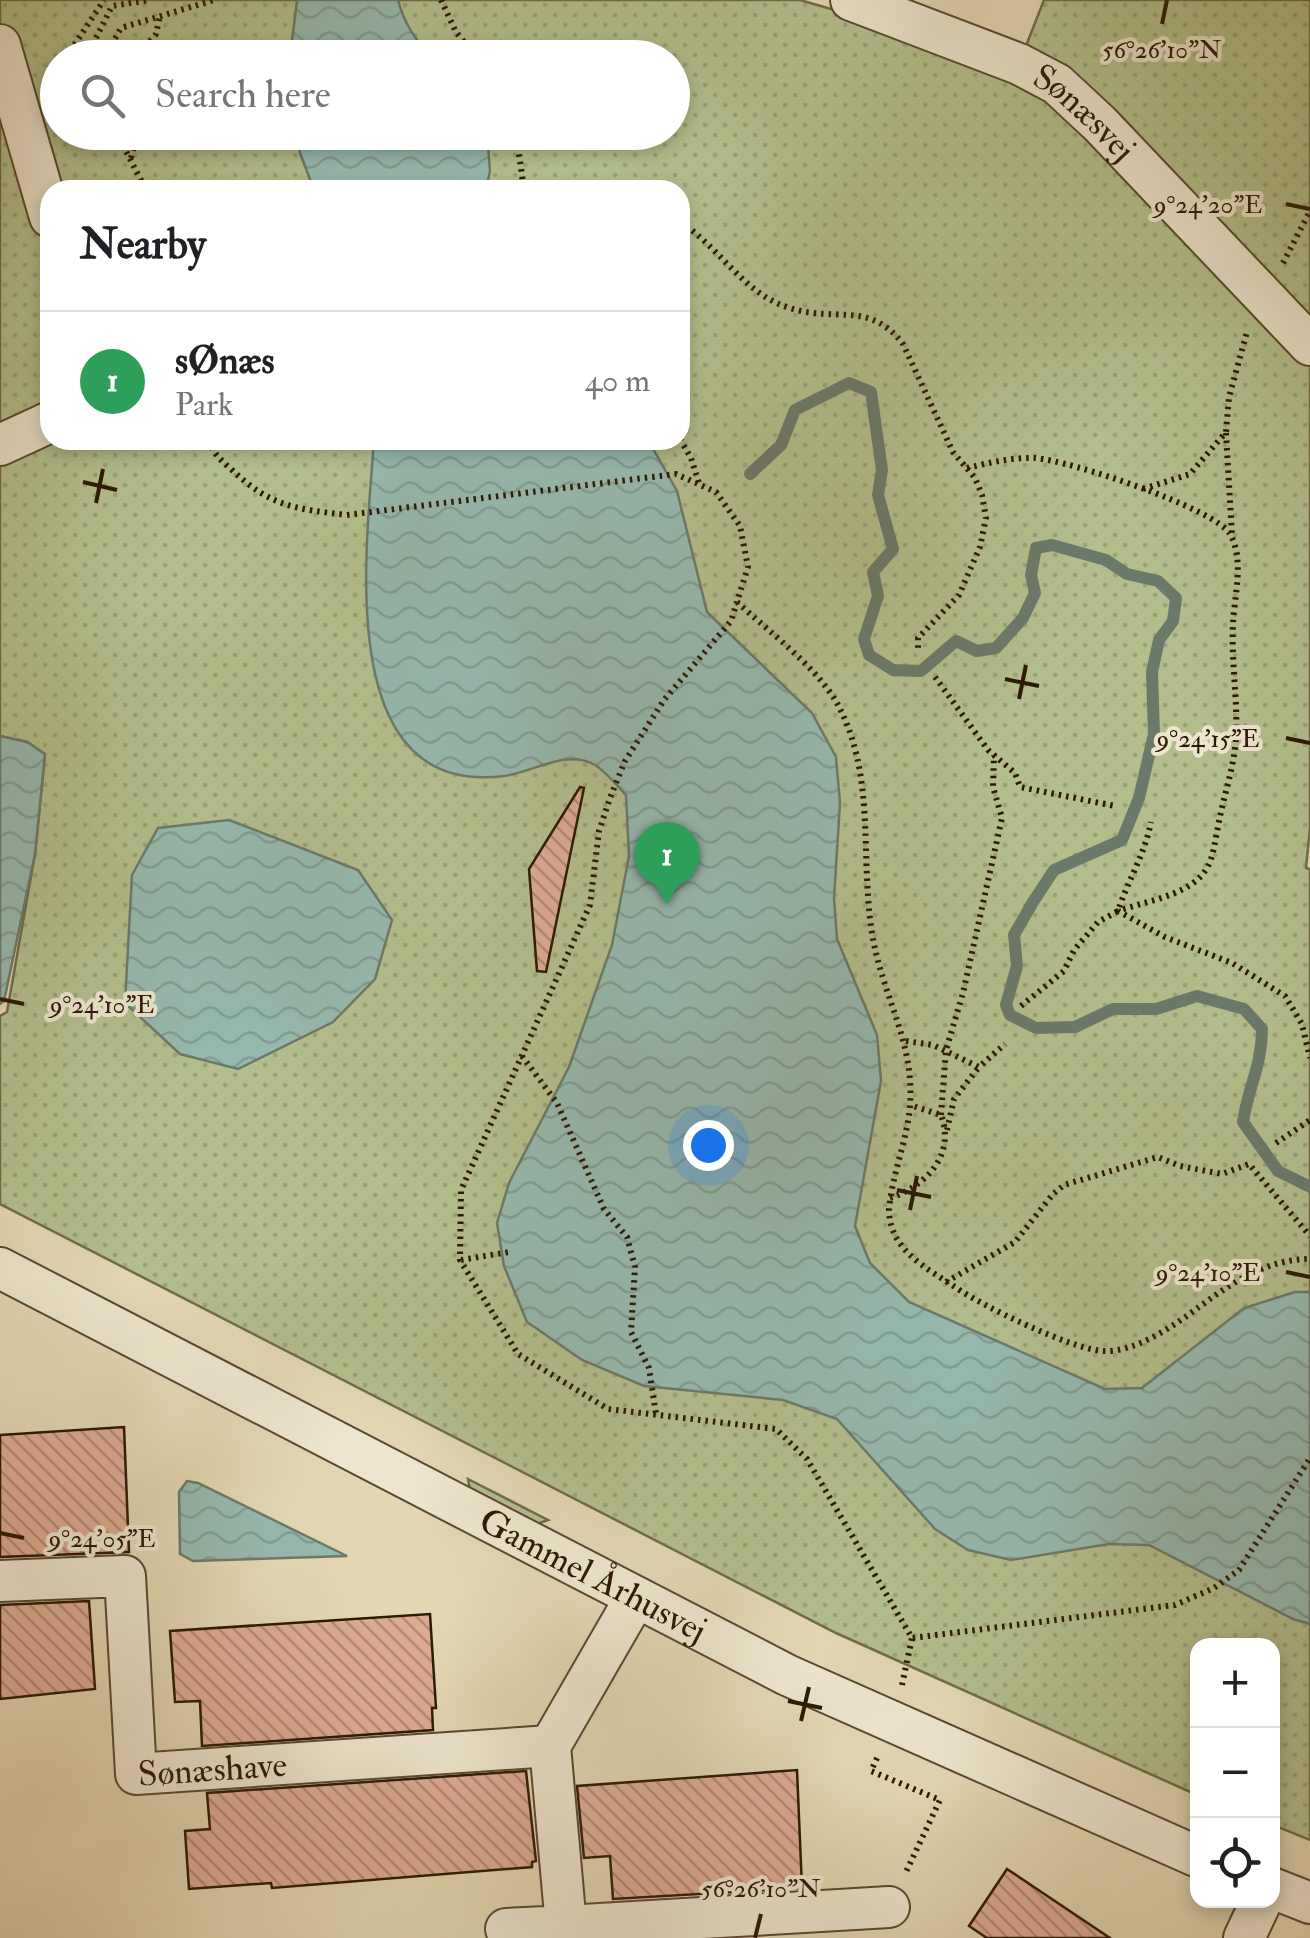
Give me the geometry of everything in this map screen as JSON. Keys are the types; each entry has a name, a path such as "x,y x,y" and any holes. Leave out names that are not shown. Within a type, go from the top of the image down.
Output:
{"street":[{"name":"Sønæsvej","path":"851,0 1019,64 1056,84 1100,124 1310,346"},
{"path":"6,61 40,182"},
{"path":"0,445 40,427"},
{"path":"0,1254 12,1251 456,1484 458,1505"},
{"name":"Gammel Århusvej","path":"0,1268 787,1675 1190,1853"},
{"name":"Sønæshave","path":"0,1581 125,1576 136,1774 550,1746"},
{"path":"566,1926 550,1746 636,1597"},
{"path":"1280,1891 1310,1903"},
{"path":"506,1930 889,1907"},
{"path":"1244,1938 1258,1908"}],"path":[{"path":"78,40 104,0"},
{"path":"95,40 112,6 150,0"},
{"path":"115,40 122,28 214,0"},
{"path":"441,0 462,40"},
{"path":"151,40 160,15"},
{"path":"125,150 141,180"},
{"path":"130,160 133,150"},
{"path":"518,150 523,180"},
{"path":"1021,1006 1064,971 1074,950 1098,922 1190,885 1213,858 1236,737 1232,624 1238,576 1226,432 1230,397 1243,339 1310,211"},
{"path":"690,231 757,292 786,308 819,315 873,317 892,329 922,379 952,452 967,468 982,495 986,518 980,547 959,596 918,638 918,650"},
{"path":"1142,490 1190,474 1226,432"},
{"path":"211,450 256,492 294,508 347,515 676,474 716,492 740,526 748,567 730,621 664,700 625,761 598,831 590,905 461,1190 460,1260 518,1354 608,1408 776,1429 807,1458 912,1638 1175,1605 1214,1588 1239,1570 1310,1458"},
{"path":"686,450 699,484"},
{"path":"967,468 1034,458 1082,468 1197,508 1232,536"},
{"path":"737,602 837,702 854,743 864,787 874,942 882,978 905,1041 910,1105 890,1198 889,1224 896,1240 914,1260 992,1309 1103,1351 1145,1340 1250,1274 1290,1260 1310,1259"},
{"path":"934,677 994,755 1015,773 1020,787 1116,806"},
{"path":"947,1131 941,1115 946,1050 963,993 1002,818 993,787 994,755"},
{"path":"1118,911 1146,848 1151,822"},
{"path":"1118,911 1165,938 1232,963 1285,996 1302,1024 1310,1058"},
{"path":"905,1041 946,1050 979,1067"},
{"path":"890,1198 913,1190 935,1166 954,1099 979,1067 1004,1044"},
{"path":"522,1056 557,1103 604,1208 628,1237 635,1267 631,1332 649,1368 656,1414"},
{"path":"910,1105 941,1115"},
{"path":"1276,1143 1310,1120"},
{"path":"946,1282 1015,1242 1064,1185 1158,1157 1180,1166 1222,1174 1249,1164 1310,1236"},
{"path":"460,1260 509,1252"},
{"path":"924,1833 940,1800"}],"green space":[{"path":"0,0 800,0 890,26 1029,81 1310,360 1310,828 1306,868 1310,869 1310,1840 1280,1828 1280,1638 1190,1638 1190,1792 836,1633 0,1204 0,1016 7,1012 35,854 45,754 27,742 0,736"},
{"path":"1044,0 1310,0 1310,329 1024,51"},
{"path":"468,1479 548,1520 526,1528 472,1501"}],"water":[{"path":"297,0 398,0 417,40 292,40"},
{"path":"300,150 488,150 490,171 488,180 310,180"},
{"path":"373,450 654,450 677,491 707,612 812,713 836,757 840,803 834,898 837,939 877,1035 881,1081 855,1226 870,1263 909,1302 1105,1389 1142,1388 1244,1308 1295,1292 1310,1292 1310,1624 1149,1545 1109,1544 1011,1560 968,1550 935,1529 837,1419 783,1400 644,1386 582,1360 527,1322 504,1266 497,1223 509,1183 569,1067 612,945 629,856 626,795 602,770 583,760 560,760 504,776 448,772 410,747 385,707 372,655 366,598"},
{"path":"0,736 27,742 45,754 35,854 4,1001 0,1004"},
{"path":"229,820 358,870 392,920 375,979 333,1022 238,1069 180,1054 125,1003 132,875 158,828"},
{"path":"187,1481 347,1556 193,1561 180,1554 179,1492"}],"building":[{"path":"580,787 584,788 546,972 537,971 529,869"},
{"path":"124,1427 129,1552 0,1557 0,1435"},
{"path":"89,1601 95,1689 0,1699 0,1605"},
{"path":"430,1614 436,1708 432,1708 433,1730 202,1746 200,1701 175,1702 170,1631"},
{"path":"797,1770 802,1888 613,1899 610,1856 584,1858 577,1786"},
{"path":"526,1771 536,1861 532,1867 272,1888 271,1883 189,1889 185,1831 210,1829 207,1793"},
{"path":"1007,1869 1110,1938 987,1938 969,1926"}],"waterway":[{"path":"750,474 781,445 795,410 849,383 871,392 882,470 878,495 893,549 873,572 878,596 864,639 869,655 893,670 921,671 956,641 977,651 996,648 1023,618 1035,593 1031,575 1036,548 1052,545 1106,560 1127,574 1158,581 1176,598 1173,621 1159,640 1152,672 1154,734 1139,798 1122,840 1054,870 1014,935 1017,966 1006,1005 1010,1015 1036,1028 1075,1027 1113,1009 1156,1009 1197,996 1244,1009 1262,1029 1260,1054 1243,1122 1278,1171 1310,1187"}],"place":[{"name":"sØnæs","path":"667,904"}]}
